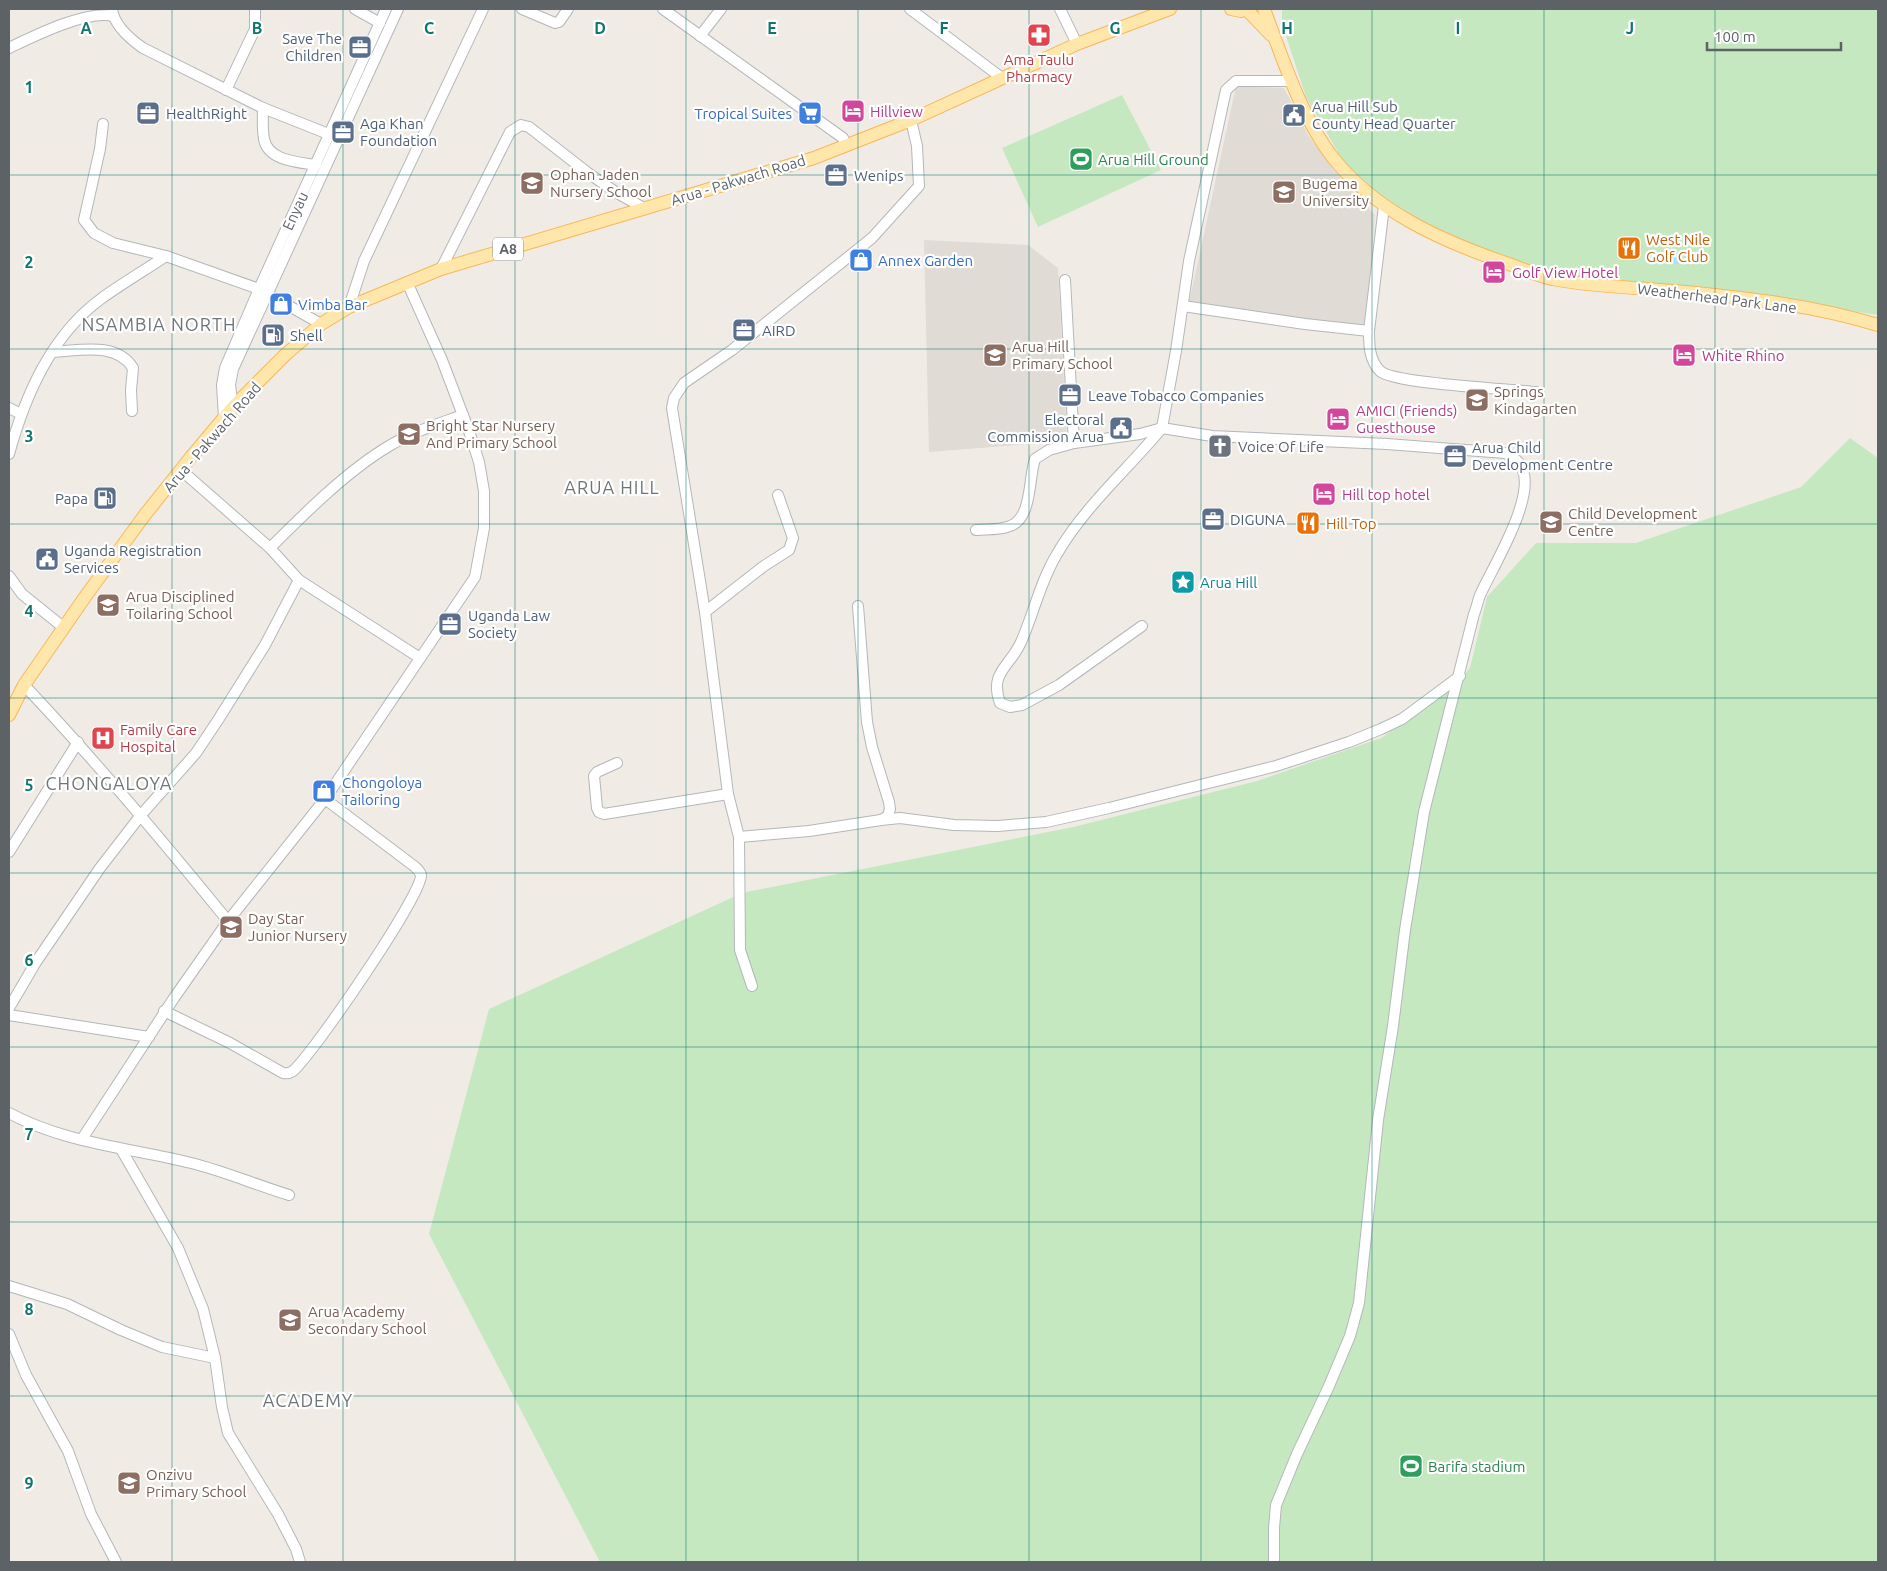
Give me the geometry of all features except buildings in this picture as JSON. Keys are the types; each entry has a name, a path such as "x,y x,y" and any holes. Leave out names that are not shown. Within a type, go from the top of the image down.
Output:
{"main road":[{"name":"Arua - Pakwach Road","path":"9,715 24,685 64,627 181,470 233,407 285,354 321,324 349,307 441,268 814,158 911,120 1077,44 1170,9"},
{"path":"1231,9 1248,9"},
{"name":"Weatherhead Park Lane","path":"1248,9 1275,38"},
{"name":"Weatherhead Park Lane","path":"1264,9 1312,127 1334,159 1384,206 1422,229 1454,244 1551,279 1792,305 1878,325"}],"street":[{"path":"226,90 255,29 255,9"},
{"path":"355,9 380,23"},
{"name":"Enyau","path":"233,407 230,385 233,370 316,165 335,136 386,9"},
{"name":"Enyau","path":"224,418 222,376 264,291 335,136 398,9"},
{"path":"349,307 364,261 483,9"},
{"path":"522,9 554,23 559,22 568,9"},
{"path":"663,9 843,138 846,146"},
{"path":"700,36 721,9"},
{"path":"910,9 1002,78"},
{"path":"1060,9 1077,44"},
{"path":"9,48 61,24 114,11 128,36 143,48 263,108 335,136"},
{"path":"1142,626 1059,686 1022,706 1010,707 1000,703 996,692 997,679 1021,642 1043,580 1057,553 1073,529 1162,428 1189,261 1226,90 1236,81 1292,81"},
{"path":"263,108 263,138 270,152 284,159 316,165"},
{"path":"752,986 740,950 739,837 728,794 704,612 672,408 674,398 684,383 732,350 872,238 919,186 917,146 911,120"},
{"path":"104,124 84,220 94,232 113,243 166,256 264,291 321,324"},
{"path":"441,268 510,132 521,125 529,127 588,173 617,193 644,208"},
{"path":"1384,206 1369,331 1369,346 1372,359 1380,371 1393,378 1536,392"},
{"path":"9,454 29,392 52,352 77,320 101,299 166,256"},
{"path":"1065,280 1074,442"},
{"path":"82,1139 164,1011 228,921 325,799 475,577 484,528 484,492 479,462 442,360 407,282"},
{"path":"1183,306 1305,324 1369,331"},
{"path":"52,352 87,349 104,350 123,358 133,368 132,411"},
{"path":"9,408 21,414"},
{"path":"270,548 325,496 388,446 407,436 463,414"},
{"path":"976,530 1008,527 1014,524 1026,507 1035,459 1049,450 1074,442 1140,434 1162,428 1212,436 1387,444 1505,453 1518,460 1523,469 1525,485 1518,510 1504,550 1481,594 1424,812 1378,1120 1359,1303 1350,1336 1276,1505 1274,1562"},
{"path":"181,470 270,548 300,580 420,658"},
{"path":"704,612 764,566 789,550 793,538 778,495"},
{"path":"9,576 22,594 64,627"},
{"path":"9,1008 36,962 100,868 142,815 196,753 264,644 300,580"},
{"path":"858,606 867,722 872,747 886,788 890,809 888,816 881,820"},
{"path":"739,837 809,831 900,818 984,827 1046,822 1276,766 1341,745 1402,719 1460,676"},
{"path":"24,685 78,742 142,815 228,921"},
{"path":"9,852 78,742"},
{"path":"617,763 597,772 594,776 597,808 599,812 604,814 728,794"},
{"path":"164,1011 230,1043 283,1073 288,1074 293,1071 313,1046 382,948 408,905 421,876 414,866 325,799"},
{"path":"9,1015 149,1037"},
{"path":"9,1113 23,1121 53,1132 120,1149 194,1164 288,1195"},
{"path":"120,1149 188,1270 203,1309 216,1358 222,1407 228,1433 278,1514 296,1549 300,1562"},
{"path":"9,1286 67,1304 162,1347 216,1358"},
{"path":"9,1334 26,1375 68,1451 91,1514 115,1562"}],"shaded area":[{"name":"Bugema University","path":"1236,86 1284,88 1308,135 1333,169 1375,215 1366,327 1189,303"},
{"name":"Arua Hill Primary School","path":"924,240 1028,245 1058,268 1067,441 929,452"}],"green space":[{"path":"1282,9 1878,9 1878,315 1714,291 1576,282 1453,241 1394,208 1343,161 1306,97 1282,24"},
{"name":"Arua Hill Ground","path":"1122,95 1161,170 1038,227 1002,148"},
{"path":"1850,438 1878,458 1878,1562 600,1562 429,1234 489,1009 742,893 1073,827 1257,781 1381,738 1448,692 1470,668 1487,597 1536,543 1636,543 1801,487"}],"water":[{"path":"1664,250 1680,253 1678,264 1662,261"}],"place":[{"name":"Ama Taulu Pharmacy","path":"1039,35"},
{"name":"Save The Children","path":"360,47"},
{"name":"Hillview","path":"853,111"},
{"name":"HealthRight","path":"148,113"},
{"name":"Tropical Suites","path":"810,113"},
{"name":"Arua Hill Sub County Head Quarter","path":"1294,115"},
{"name":"Aga Khan Foundation","path":"343,132"},
{"name":"Arua Hill Ground","path":"1081,159"},
{"name":"Wenips","path":"836,175"},
{"name":"Ophan Jaden Nursery School","path":"532,183"},
{"name":"Bugema University","path":"1284,192"},
{"name":"West Nile Golf Club","path":"1629,248"},
{"name":"Annex Garden","path":"861,260"},
{"name":"Golf View Hotel","path":"1494,272"},
{"name":"Vimba Bar","path":"281,304"},
{"name":"AIRD","path":"744,330"},
{"name":"Shell","path":"273,335"},
{"name":"Arua Hill Primary School","path":"995,355"},
{"name":"White Rhino","path":"1684,355"},
{"name":"Leave Tobacco Companies","path":"1070,395"},
{"name":"Springs Kindagarten","path":"1477,400"},
{"name":"AMICI (Friends) Guesthouse","path":"1338,419"},
{"name":"Electoral Commission Arua","path":"1121,428"},
{"name":"Bright Star Nursery And Primary School","path":"409,434"},
{"name":"Voice Of Life","path":"1220,446"},
{"name":"Arua Child Development Centre","path":"1455,456"},
{"name":"Hill top hotel","path":"1324,494"},
{"name":"Papa","path":"105,498"},
{"name":"DIGUNA","path":"1213,519"},
{"name":"Child Development Centre","path":"1551,522"},
{"name":"Hill Top","path":"1308,523"},
{"name":"Uganda Registration Services","path":"47,559"},
{"name":"Arua Hill","path":"1183,582"},
{"name":"Arua Disciplined Toilaring School","path":"108,605"},
{"name":"Uganda Law Society","path":"450,624"},
{"name":"Family Care Hospital","path":"103,738"},
{"name":"Chongoloya Tailoring","path":"324,791"},
{"name":"Day Star Junior Nursery","path":"231,927"},
{"name":"Arua Academy Secondary School","path":"290,1320"},
{"name":"Barifa stadium","path":"1411,1466"},
{"name":"Onzivu Primary School","path":"129,1483"}],"district":[{"name":"NSAMBIA NORTH","path":"159,324"},
{"name":"ARUA HILL","path":"612,487"},
{"name":"CHONGALOYA","path":"109,783"},
{"name":"ACADEMY","path":"308,1400"}]}
